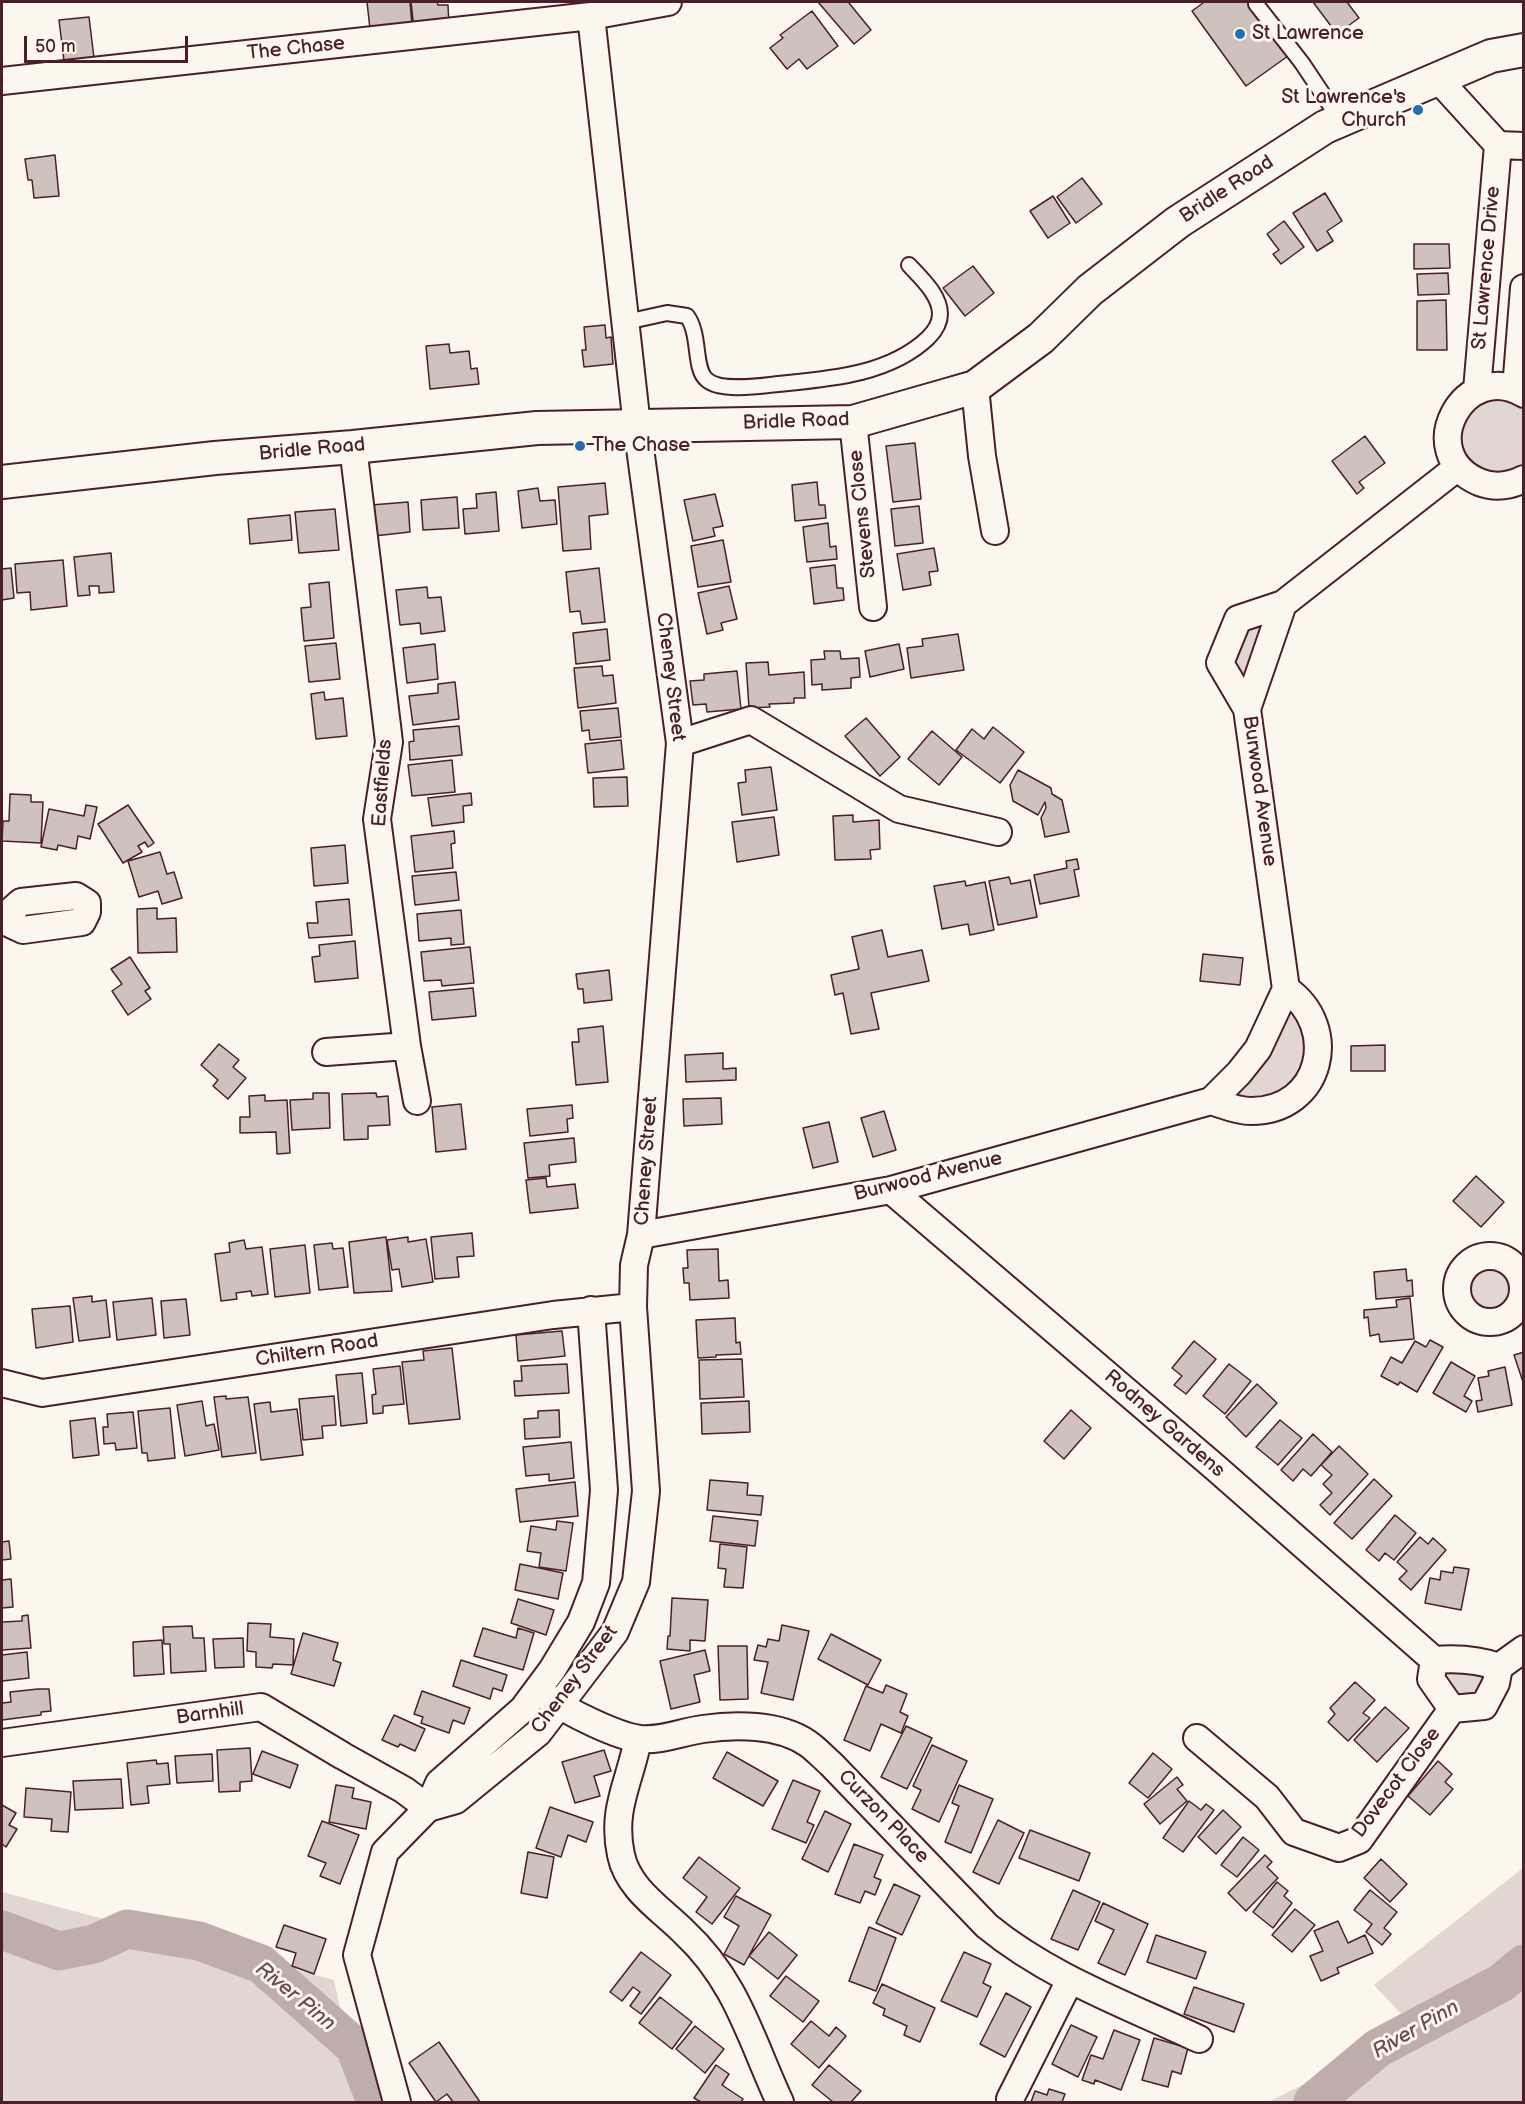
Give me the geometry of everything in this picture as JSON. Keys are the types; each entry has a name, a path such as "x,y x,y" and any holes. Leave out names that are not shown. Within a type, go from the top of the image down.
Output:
{"street":[{"name":"The Chase","path":"2,81 591,16 668,2"},
{"path":"591,16 637,426"},
{"name":"Bridle Road","path":"2,482 215,458 353,447 537,428 853,422 975,387 1041,338 1090,290 1178,222 1325,127 1491,56 1524,50"},
{"path":"1437,78 1498,145 1524,146"},
{"name":"St Lawrence Drive","path":"1477,390 1498,145"},
{"name":"St Lawrence Drive","path":"1520,391 1524,288"},
{"path":"1520,391 1494,386 1477,390 1458,406 1450,420 1447,437 1450,452 1458,467 1469,478 1485,485 1505,486 1523,481"},
{"path":"975,387 982,456 995,531"},
{"name":"Stevens Close","path":"853,422 873,607"},
{"name":"Cheney Street","path":"428,1808 456,1800 538,1733 615,1632 636,1582 646,1491 633,1307 634,1265 641,1235 680,743 637,426"},
{"name":"Eastfields","path":"353,447 389,742 377,819 407,1046 417,1101"},
{"path":"1247,709 1220,663 1238,619 1284,604 1458,467"},
{"name":"Burwood Avenue","path":"641,1235 891,1190 1211,1101 1239,1073 1258,1049 1287,989 1247,709 1284,604"},
{"path":"680,743 751,720 899,809 998,832"},
{"path":"1211,1101 1231,1108 1251,1111 1274,1107 1289,1101 1304,1089 1314,1070 1319,1053 1318,1033 1298,997 1287,989"},
{"path":"326,1052 407,1046"},
{"name":"Rodney Gardens","path":"891,1190 1208,1461 1434,1660"},
{"name":"Chiltern Road","path":"2,1383 42,1393 591,1310 633,1307"},
{"name":"Cheney Street","path":"397,2103 357,1955 385,1852 428,1808 439,1784 523,1709 581,1622 596,1583 604,1490 591,1310"},
{"path":"1499,1667 1482,1660 1434,1660 1431,1679 1452,1709 1484,1706 1496,1683 1499,1667 1524,1649"},
{"name":"Curzon Place","path":"538,1689 559,1706 611,1730 638,1738 663,1739 702,1729 736,1725 775,1730 806,1742 831,1764 987,1926 1010,1945 1070,1980 1199,2039"},
{"name":"Barnhill","path":"2,1743 261,1707 404,1790 428,1808"},
{"name":"Dovecot Close","path":"1197,1738 1267,1797 1294,1832 1339,1848 1359,1840 1452,1709"},
{"path":"638,1738 617,1819 621,1858 631,1878 644,1896 685,1932 729,1987 753,2035 780,2103"},
{"path":"1010,2099 1070,1980"}],"lane":[{"path":"1256,4 1302,63 1340,120"},
{"path":"626,322 667,313 687,316 694,325 699,368 708,382 722,386 747,387 815,381 869,370 899,359 922,344 936,330 940,315 936,299 909,265"}],"shaded area":[{"path":"1495,395 1523,405 1523,468 1499,477 1472,469 1457,445 1469,406"},
{"path":"1273,616 1245,689 1231,662 1244,625"},
{"path":"1294,1010 1308,1026 1308,1065 1283,1097 1242,1101 1238,1095 1240,1088 1288,1011"},
{"path":"1490,1265 1504,1269 1511,1276 1515,1290 1511,1304 1504,1311 1490,1315 1476,1311 1469,1304 1465,1290 1469,1276 1476,1269"},
{"path":"1446,1670 1484,1674 1486,1683 1478,1697 1453,1700 1439,1677"},
{"path":"1523,1868 1523,1946 1406,2019 1374,1985"},
{"path":"2,1892 334,1980 361,2102 2,2102"},
{"path":"1523,1949 1523,2102 1268,2102 1400,2037"}],"building":[{"path":"367,2 410,2 412,25 370,29"},
{"path":"411,2 437,2 438,5 448,5 449,26 414,29"},
{"path":"818,2 850,2 871,30 854,44"},
{"name":"St Lawrence","path":"1202,2 1248,2 1288,56 1246,86 1192,11"},
{"path":"1313,2 1347,2 1359,18 1337,34"},
{"path":"812,11 838,46 807,69 799,59 787,69 770,48 783,38 780,35"},
{"path":"89,17 94,58 64,61 59,20"},
{"path":"55,155 59,196 34,198 32,180 28,180 25,159"},
{"path":"1082,178 1102,204 1076,223 1057,197"},
{"path":"1325,193 1342,221 1327,231 1333,241 1317,251 1293,213"},
{"path":"1053,196 1070,223 1048,238 1030,211"},
{"path":"1284,221 1304,247 1281,264 1273,254 1279,250 1267,234"},
{"path":"1414,244 1449,244 1450,268 1414,269"},
{"path":"973,266 994,293 965,316 943,288"},
{"path":"1448,273 1449,294 1418,295 1417,274"},
{"path":"1446,300 1447,350 1417,350 1417,301"},
{"path":"605,325 606,338 611,337 613,364 584,367 582,350 586,350 584,327"},
{"path":"449,344 450,353 469,351 471,369 477,368 479,384 430,389 426,346"},
{"path":"1365,436 1385,463 1359,482 1364,488 1357,494 1332,461"},
{"path":"915,443 921,499 893,502 886,446"},
{"path":"817,482 819,505 825,505 826,518 795,521 792,485"},
{"path":"605,483 608,514 589,516 591,549 563,551 558,487"},
{"path":"538,488 540,501 555,500 557,524 522,528 518,491"},
{"path":"496,492 499,531 465,534 463,509 477,508 476,494"},
{"path":"715,494 723,526 713,528 715,536 693,541 684,500"},
{"path":"457,497 459,528 423,530 421,500"},
{"path":"408,502 410,532 374,536 371,505"},
{"path":"919,506 923,543 895,546 891,509"},
{"path":"335,509 339,550 299,553 295,512"},
{"path":"290,515 292,540 250,544 248,519"},
{"path":"828,523 830,547 836,546 837,559 807,562 803,527"},
{"path":"723,540 731,582 698,587 691,546"},
{"path":"934,548 938,571 929,572 931,585 903,590 897,554"},
{"path":"111,553 114,592 99,593 99,586 89,586 90,595 78,596 74,557"},
{"path":"63,560 67,606 31,610 30,592 17,593 15,564"},
{"path":"835,565 837,588 843,588 844,600 814,604 810,568"},
{"path":"11,568 14,598 2,600 2,569"},
{"path":"599,568 605,622 582,624 580,611 570,612 566,572"},
{"path":"329,582 334,638 304,641 301,608 311,607 309,584"},
{"path":"729,586 737,619 721,623 723,630 707,634 698,593"},
{"path":"427,587 428,598 441,597 445,631 421,634 420,623 400,625 396,590"},
{"path":"607,629 610,660 576,664 573,633"},
{"path":"958,634 964,670 911,678 907,648 923,646 922,639"},
{"path":"336,643 340,679 309,682 305,646"},
{"path":"435,644 438,679 407,683 403,648"},
{"path":"899,644 904,669 870,677 865,651"},
{"path":"824,651 840,651 841,659 859,658 860,677 851,678 851,688 822,690 822,684 812,685 811,660 825,659"},
{"path":"768,662 769,675 804,672 805,698 794,698 794,703 749,708 746,663"},
{"path":"602,666 603,676 613,675 616,703 578,708 574,668"},
{"path":"737,671 741,709 707,712 706,704 693,705 690,681 704,680 704,674"},
{"path":"455,682 459,719 413,725 409,696 438,693 438,684"},
{"path":"324,692 325,700 343,698 347,736 316,739 311,694"},
{"path":"618,708 621,737 590,740 589,730 582,731 580,711"},
{"path":"866,718 900,757 880,776 845,736"},
{"path":"459,726 462,755 410,760 409,742 414,741 413,730"},
{"path":"993,727 1024,752 1000,783 956,750 972,729 984,739"},
{"path":"932,731 962,757 939,785 908,759"},
{"path":"621,740 624,769 588,773 585,744"},
{"path":"452,760 455,792 412,796 408,765"},
{"path":"771,767 777,810 742,815 738,783 746,782 745,770"},
{"path":"1018,770 1051,788 1052,794 1062,800 1069,832 1045,837 1041,818 1046,808 1045,802 1038,815 1013,801 1010,785"},
{"path":"627,777 628,806 594,807 593,778"},
{"path":"471,793 472,805 463,806 464,822 432,826 428,798"},
{"path":"10,794 31,795 31,802 43,802 41,843 2,841 3,821 9,821"},
{"path":"86,805 97,807 90,839 78,836 76,849 58,845 57,850 41,847 49,809 84,816"},
{"path":"128,805 154,843 148,847 145,842 138,846 142,852 123,863 98,824"},
{"path":"853,815 853,822 879,820 880,849 870,850 871,859 835,860 833,816"},
{"path":"774,817 779,855 737,862 732,822"},
{"path":"454,831 455,843 451,844 453,868 415,872 411,836"},
{"path":"345,845 348,883 314,886 311,848"},
{"path":"160,852 167,874 174,872 182,898 162,904 158,891 139,897 128,861"},
{"path":"1077,859 1079,869 1074,870 1079,896 1040,904 1034,875 1067,868 1066,861"},
{"path":"456,872 459,900 415,905 412,876"},
{"path":"1009,877 1011,884 1030,880 1037,917 998,925 989,881"},
{"path":"965,881 966,886 985,882 994,930 970,935 968,924 942,929 934,886"},
{"path":"349,899 352,935 309,938 307,923 318,923 316,902"},
{"path":"157,908 157,919 176,918 177,952 138,953 137,909"},
{"path":"461,910 464,944 451,945 451,938 419,941 417,914"},
{"path":"882,930 888,957 922,950 929,981 871,993 879,1029 851,1034 843,993 835,995 831,975 859,969 852,937"},
{"path":"355,941 358,978 315,982 312,957 320,956 319,945"},
{"path":"470,947 474,983 442,986 441,980 424,981 421,952"},
{"path":"1203,954 1243,958 1240,985 1200,981"},
{"path":"130,957 150,988 145,991 151,999 128,1015 112,991 122,984 111,969"},
{"path":"609,970 612,1000 584,1003 583,989 578,989 576,974"},
{"path":"473,988 476,1016 432,1020 429,992"},
{"path":"603,1026 608,1082 576,1085 572,1042 579,1042 578,1029"},
{"path":"219,1044 239,1060 233,1067 246,1078 228,1099 213,1086 218,1080 201,1065"},
{"path":"1385,1045 1385,1071 1351,1071 1351,1046"},
{"path":"723,1053 723,1069 736,1068 736,1080 686,1082 685,1055"},
{"path":"313,1093 329,1093 330,1128 292,1130 290,1100 313,1099"},
{"path":"376,1093 377,1097 388,1096 390,1125 368,1126 368,1139 344,1140 342,1094"},
{"path":"265,1095 265,1101 287,1100 290,1153 277,1154 276,1132 240,1133 240,1117 250,1117 249,1096"},
{"path":"721,1098 722,1124 684,1126 683,1099"},
{"path":"461,1104 466,1149 436,1152 432,1107"},
{"path":"572,1105 573,1118 567,1119 568,1132 530,1136 527,1109"},
{"path":"884,1111 896,1150 873,1157 861,1118"},
{"path":"829,1122 838,1162 813,1168 803,1128"},
{"path":"574,1138 576,1162 549,1165 550,1176 528,1178 524,1143"},
{"path":"1476,1176 1504,1202 1481,1227 1453,1201"},
{"path":"546,1178 547,1187 575,1184 578,1208 530,1213 526,1180"},
{"path":"472,1233 474,1256 457,1257 459,1277 435,1279 431,1237"},
{"path":"386,1237 392,1291 354,1293 349,1242"},
{"path":"408,1237 408,1242 426,1239 433,1282 402,1287 399,1269 392,1270 387,1240"},
{"path":"244,1240 246,1249 262,1247 268,1294 252,1296 251,1291 236,1293 237,1299 221,1301 215,1254 230,1252 229,1243"},
{"path":"332,1243 333,1249 343,1248 348,1287 319,1290 314,1245"},
{"path":"305,1245 310,1293 275,1297 270,1249"},
{"path":"718,1249 719,1281 728,1280 729,1298 690,1300 689,1283 684,1283 683,1268 688,1268 687,1250"},
{"path":"1406,1269 1407,1281 1412,1280 1413,1296 1376,1299 1374,1272"},
{"path":"92,1296 92,1302 106,1300 110,1337 79,1341 73,1298"},
{"path":"152,1298 156,1335 117,1340 113,1302"},
{"path":"1410,1298 1414,1339 1380,1342 1379,1334 1370,1336 1368,1317 1364,1318 1364,1310 1397,1307 1396,1300"},
{"path":"186,1299 190,1335 164,1338 161,1301"},
{"path":"70,1306 73,1342 36,1348 32,1309"},
{"path":"735,1318 736,1343 740,1342 741,1354 698,1358 696,1320"},
{"path":"562,1331 565,1356 518,1361 516,1335"},
{"path":"1430,1340 1443,1347 1417,1392 1400,1382 1398,1385 1381,1376 1391,1357 1402,1363 1415,1341 1426,1347"},
{"path":"1194,1341 1216,1359 1186,1394 1174,1385 1182,1376 1172,1368"},
{"path":"452,1348 460,1419 409,1424 402,1362 424,1360 423,1351"},
{"path":"1524,1352 1524,1385 1514,1355"},
{"path":"742,1359 744,1397 700,1399 699,1360"},
{"path":"1451,1362 1475,1376 1464,1396 1472,1401 1466,1412 1433,1393"},
{"path":"567,1364 569,1393 515,1396 514,1381 522,1381 521,1366"},
{"path":"1229,1364 1251,1381 1225,1414 1203,1396"},
{"path":"400,1366 404,1404 383,1406 383,1413 373,1414 372,1395 376,1394 373,1369"},
{"path":"1505,1367 1512,1405 1478,1412 1476,1401 1482,1400 1478,1378 1489,1376 1488,1371"},
{"path":"362,1373 367,1423 341,1426 336,1375"},
{"path":"1257,1384 1277,1403 1246,1437 1226,1417"},
{"path":"226,1396 226,1399 248,1397 256,1453 222,1457 214,1397"},
{"path":"334,1396 336,1425 322,1426 323,1438 303,1440 299,1399"},
{"path":"202,1401 206,1426 214,1424 219,1450 185,1456 177,1405"},
{"path":"749,1401 750,1432 702,1434 701,1403"},
{"path":"270,1402 271,1412 297,1409 303,1455 261,1460 254,1404"},
{"path":"170,1408 175,1458 148,1461 147,1453 142,1453 138,1411"},
{"path":"559,1410 560,1437 525,1439 524,1419 538,1418 538,1411"},
{"path":"1071,1410 1091,1428 1064,1459 1044,1441"},
{"path":"133,1412 137,1448 116,1450 115,1443 104,1444 103,1427 108,1427 107,1414"},
{"path":"95,1418 99,1455 73,1458 70,1421"},
{"path":"1280,1420 1302,1438 1278,1465 1256,1447"},
{"path":"1313,1434 1332,1452 1311,1476 1303,1469 1293,1481 1281,1470"},
{"path":"571,1442 574,1478 549,1481 549,1474 526,1476 523,1447"},
{"path":"1339,1446 1368,1474 1330,1515 1320,1505 1332,1493 1323,1484 1332,1475 1321,1465"},
{"path":"1374,1479 1392,1496 1352,1539 1334,1523"},
{"path":"710,1480 748,1483 747,1495 763,1496 761,1515 707,1510"},
{"path":"575,1482 578,1516 520,1522 516,1489"},
{"path":"1395,1515 1416,1533 1394,1560 1385,1553 1379,1561 1366,1550"},
{"path":"713,1516 758,1521 755,1546 710,1541"},
{"path":"557,1521 573,1523 566,1571 539,1567 541,1553 527,1551 531,1526 556,1530"},
{"path":"1420,1537 1428,1544 1433,1538 1446,1550 1411,1590 1399,1579 1407,1571 1397,1562"},
{"path":"9,1541 11,1559 2,1560 2,1542"},
{"path":"720,1544 747,1547 743,1588 724,1587 726,1569 718,1568"},
{"path":"520,1564 563,1573 558,1599 515,1590"},
{"path":"1454,1567 1469,1569 1461,1610 1425,1603 1430,1578 1440,1580 1441,1571 1453,1573"},
{"path":"11,1579 13,1607 2,1608 2,1580"},
{"path":"672,1598 708,1600 705,1641 690,1640 690,1651 667,1649"},
{"path":"518,1599 554,1610 546,1635 511,1623"},
{"path":"28,1615 31,1648 2,1650 2,1622 22,1621 22,1616"},
{"path":"248,1623 271,1624 270,1637 294,1639 293,1665 273,1664 272,1668 256,1667 256,1652 247,1651"},
{"path":"782,1625 809,1631 793,1700 761,1693 768,1662 754,1660 758,1645 766,1647 768,1639 779,1641"},
{"path":"192,1626 193,1638 204,1638 206,1671 171,1673 170,1644 164,1644 163,1627"},
{"path":"483,1628 516,1638 518,1628 534,1633 523,1670 474,1656"},
{"path":"303,1633 338,1643 333,1660 341,1663 334,1686 291,1674"},
{"path":"831,1634 881,1660 868,1685 818,1659"},
{"path":"243,1638 244,1667 215,1668 213,1639"},
{"path":"162,1640 164,1674 134,1676 133,1642"},
{"path":"718,1646 747,1646 748,1699 720,1700"},
{"path":"705,1650 710,1671 694,1675 700,1702 671,1709 660,1661"},
{"path":"27,1652 29,1678 2,1681 2,1655"},
{"path":"461,1660 507,1675 502,1691 493,1688 490,1699 453,1686"},
{"path":"1355,1682 1375,1700 1363,1713 1370,1718 1348,1741 1328,1722 1335,1714 1330,1708"},
{"path":"886,1685 907,1694 900,1712 908,1716 901,1733 881,1724 870,1751 844,1740 866,1686 883,1693"},
{"path":"49,1689 51,1711 41,1712 41,1715 2,1720 2,1703 11,1702 10,1692"},
{"path":"422,1691 470,1708 464,1724 453,1720 449,1733 421,1723 423,1717 414,1714"},
{"path":"1385,1707 1409,1728 1377,1762 1354,1740"},
{"path":"394,1715 425,1729 415,1751 400,1744 398,1747 382,1740"},
{"path":"906,1726 932,1738 907,1789 881,1777"},
{"path":"932,1745 967,1761 939,1822 912,1809 921,1790 913,1786"},
{"path":"250,1748 252,1781 240,1782 240,1791 219,1792 217,1750"},
{"path":"604,1750 611,1771 594,1776 600,1796 575,1803 562,1762"},
{"path":"262,1751 298,1765 290,1788 253,1774"},
{"path":"727,1752 778,1781 763,1806 713,1778"},
{"path":"1153,1753 1172,1769 1148,1798 1129,1783"},
{"path":"212,1754 213,1781 177,1783 175,1756"},
{"path":"156,1760 157,1764 168,1763 170,1784 147,1786 149,1803 131,1805 127,1763"},
{"path":"1438,1761 1452,1774 1445,1782 1453,1789 1430,1815 1408,1796"},
{"path":"1177,1777 1183,1785 1177,1789 1187,1801 1160,1824 1144,1804"},
{"path":"121,1779 123,1808 75,1810 73,1781"},
{"path":"793,1780 820,1791 807,1822 814,1825 806,1843 772,1829"},
{"path":"336,1785 354,1788 352,1798 371,1802 366,1829 329,1822"},
{"path":"959,1785 993,1799 971,1853 945,1842 959,1806 952,1803"},
{"path":"26,1788 71,1792 68,1832 51,1831 52,1819 24,1817"},
{"path":"1189,1801 1201,1810 1206,1804 1214,1810 1183,1852 1163,1838"},
{"path":"2,1805 16,1813 9,1825 17,1829 6,1847 2,1844"},
{"path":"550,1807 593,1822 586,1842 568,1835 561,1857 536,1848"},
{"path":"1223,1810 1241,1827 1216,1854 1198,1837"},
{"path":"825,1811 851,1824 828,1872 802,1859"},
{"path":"998,1820 1024,1833 999,1884 973,1872"},
{"path":"322,1821 359,1835 340,1884 320,1876 326,1863 308,1856"},
{"path":"1030,1830 1090,1853 1079,1881 1019,1858"},
{"path":"1243,1837 1259,1850 1237,1877 1221,1865"},
{"path":"854,1844 883,1855 874,1877 881,1880 875,1895 865,1891 860,1903 835,1894"},
{"path":"528,1852 554,1857 547,1898 521,1893"},
{"path":"1265,1855 1272,1862 1267,1867 1278,1878 1246,1911 1228,1893"},
{"path":"699,1857 740,1888 712,1924 696,1912 707,1897 683,1878"},
{"path":"1381,1859 1407,1884 1390,1902 1364,1878"},
{"path":"1277,1882 1288,1891 1284,1896 1292,1903 1273,1928 1253,1912"},
{"path":"894,1884 920,1896 902,1935 876,1923"},
{"path":"1073,1890 1100,1902 1078,1950 1051,1939"},
{"path":"1370,1890 1397,1912 1384,1928 1391,1934 1382,1945 1366,1932 1372,1924 1354,1910"},
{"path":"736,1896 771,1915 744,1965 724,1954 739,1926 724,1917"},
{"path":"1103,1903 1148,1924 1125,1975 1098,1963 1114,1930 1095,1921"},
{"path":"1295,1909 1315,1925 1292,1952 1272,1935"},
{"path":"1338,1921 1348,1943 1365,1935 1373,1953 1337,1968 1339,1973 1321,1981 1310,1956 1323,1951 1314,1931"},
{"path":"284,1925 326,1939 314,1974 292,1966 296,1953 276,1947"},
{"path":"869,1927 896,1938 876,1991 849,1981"},
{"path":"769,1932 797,1955 778,1979 749,1956"},
{"path":"1156,1935 1206,1952 1196,1979 1147,1962"},
{"path":"641,1952 671,1975 641,2014 630,2006 640,1992 633,1987 622,2001 610,1992"},
{"path":"964,1952 991,1964 983,1983 991,1987 977,2017 941,2001"},
{"path":"786,1976 819,2001 803,2022 770,1996"},
{"path":"882,1984 935,2008 920,2042 904,2035 907,2026 883,2015 885,2009 873,2003"},
{"path":"1194,1987 1244,2004 1234,2032 1184,2014"},
{"path":"1006,1993 1031,2007 1005,2057 980,2044"},
{"path":"660,1997 692,2022 672,2049 639,2023"},
{"path":"811,2021 829,2036 836,2027 846,2036 819,2068 791,2044"},
{"path":"1071,2025 1097,2037 1078,2077 1052,2064"},
{"path":"695,2026 724,2049 705,2073 676,2049"},
{"path":"1114,2030 1140,2040 1121,2090 1095,2080 1094,2084 1082,2080 1091,2055 1103,2059"},
{"path":"1154,2038 1188,2048 1181,2074 1172,2071 1168,2087 1142,2080"},
{"path":"439,2042 480,2102 453,2102 447,2094 436,2102 409,2063"},
{"path":"716,2065 729,2074 722,2085 743,2099 741,2102 701,2102 694,2098"},
{"path":"829,2065 861,2091 851,2102 833,2102 812,2085"},
{"path":"1049,2089 1065,2094 1062,2102 1031,2102 1035,2091 1047,2095"}],"waterway":[{"name":"River Pinn","path":"2,1930 59,1951 94,1944 127,1929 199,1941 261,1964 355,2047 376,2102"},
{"name":"River Pinn","path":"1313,2102 1378,2048 1501,1983 1524,1964"}],"place":[{"name":"St Lawrence","path":"1240,34"},
{"name":"St Lawrence's Church","path":"1418,110"},
{"name":"The Chase","path":"580,446"}]}
